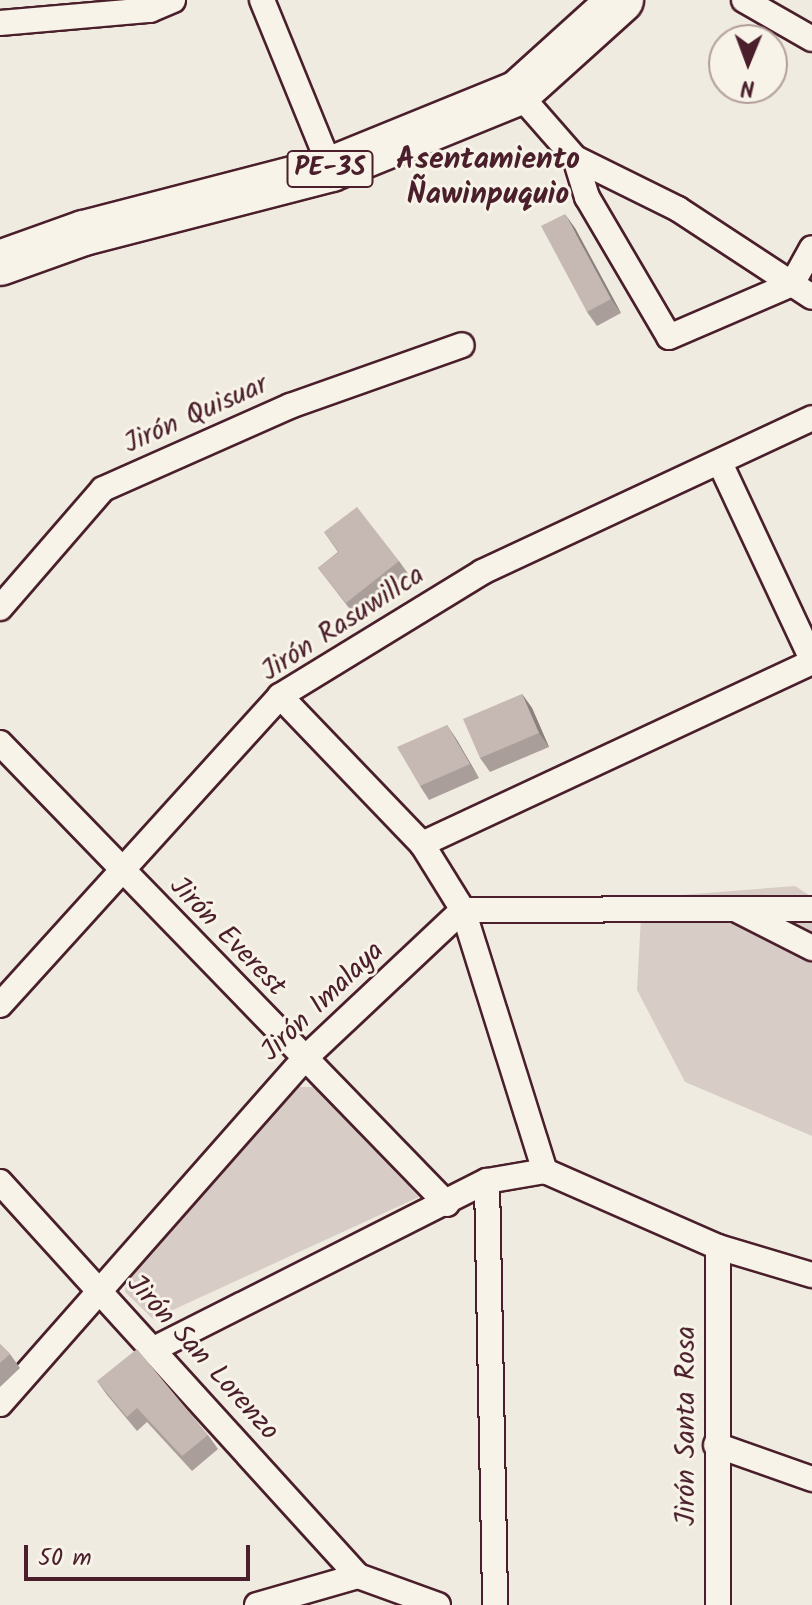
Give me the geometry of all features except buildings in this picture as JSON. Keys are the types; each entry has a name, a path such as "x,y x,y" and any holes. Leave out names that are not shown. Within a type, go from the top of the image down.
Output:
{"highway":[{"name":"PE-3S","path":"1,259 84,233 331,169 518,93 621,0"}],"street":[{"path":"0,23 150,10 173,0"},
{"path":"262,0 331,169"},
{"path":"744,0 812,39"},
{"path":"518,93 575,158 678,209 802,290"},
{"path":"575,158 587,197 669,337 802,290"},
{"path":"802,290 812,248"},
{"name":"Jirón Quisuar","path":"0,608 103,489 290,406 462,345"},
{"name":"Jirón Rasuwillca","path":"0,1005 280,696 482,572 586,519 720,463 812,418"},
{"path":"422,844 812,660 720,463"},
{"path":"280,696 422,844 463,910 545,1171"},
{"name":"Jirón Everest","path":"0,743 303,1060 447,1204"},
{"path":"736,909 812,948"},
{"path":"463,910 812,909"},
{"name":"Jirón Imalaya","path":"0,1404 303,1060 463,910"},
{"path":"154,1349 447,1204 487,1181 545,1171 718,1247 812,1275"},
{"path":"487,1181 495,1605"},
{"name":"Jirón San Lorenzo","path":"0,1182 358,1576"},
{"name":"Jirón Santa Rosa","path":"718,1247 718,1605"},
{"path":"716,1445 812,1479"},
{"path":"257,1605 358,1576 438,1605"}],"shaded area":[{"path":"795,886 812,897 812,1136 685,1082 637,990 642,898"},
{"path":"298,1087 314,1087 419,1197 153,1319 125,1292 127,1272"}],"district":[{"name":"Asentamiento Ñawinpuquio","path":"488,177"}]}
